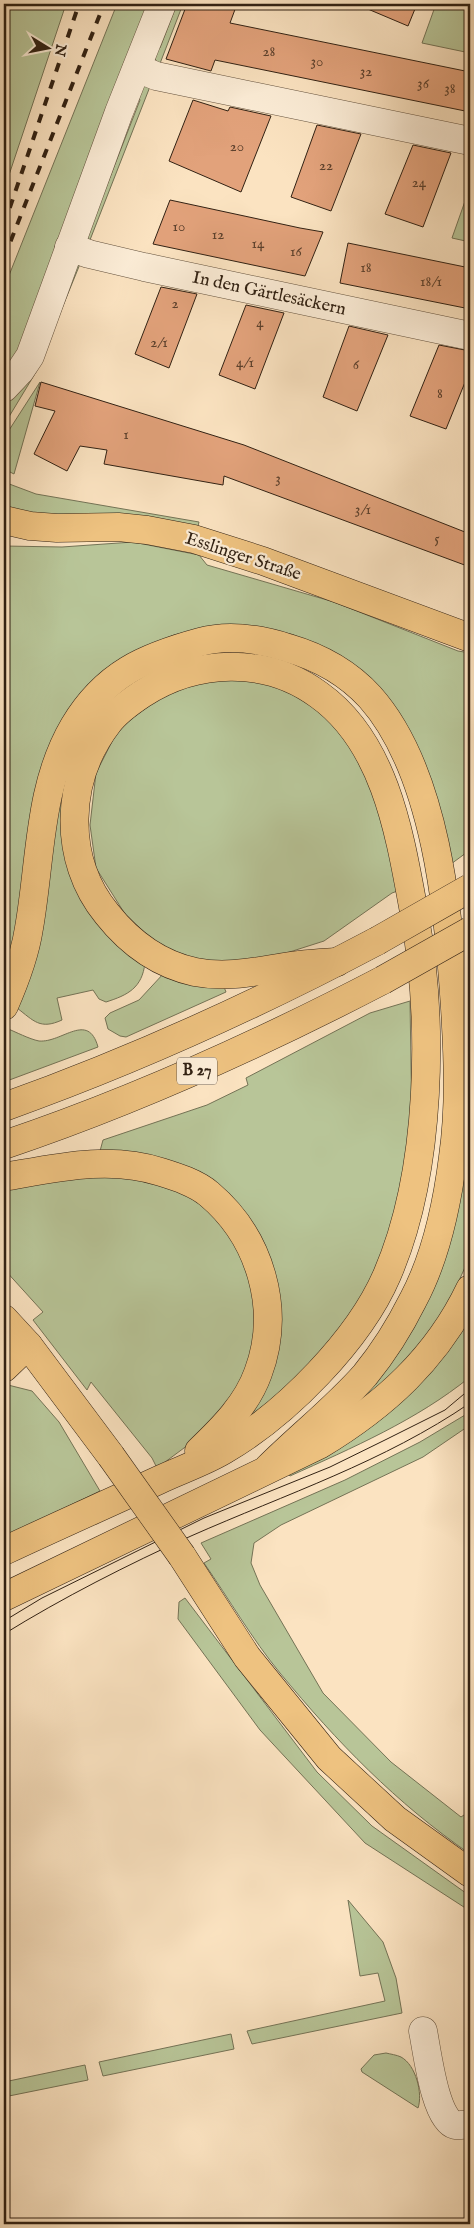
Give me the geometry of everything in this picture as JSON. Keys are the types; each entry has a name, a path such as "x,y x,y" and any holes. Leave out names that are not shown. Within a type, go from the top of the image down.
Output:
{"main road":[{"name":"Esslinger Straße","path":"4,524 20,539 57,528 118,527 194,539 263,561 470,638"},
{"path":"4,1006 18,972 29,930 43,818 56,764 75,725 99,694 129,668 162,653 205,640 220,637 241,639 273,643 307,654 341,672 370,698 393,731 416,777 432,834 447,907 459,1077 454,1155 444,1210 430,1259 414,1298 390,1338 364,1375 268,1468"},
{"path":"4,1551 223,1451 258,1427 311,1382 357,1325 382,1285 404,1230 415,1182 423,1125 426,1072 419,936 408,878 390,806 379,772 361,740 341,714 320,695 298,682 258,668 225,666 180,675 151,689 118,712 108,723 83,767 75,798 74,830 83,874 95,900 124,935 155,957 173,966 212,974 245,974 287,966 337,962"},
{"name":"B 27","path":"4,1107 116,1066 178,1039 337,962 470,888"},
{"name":"B 27","path":"4,1145 132,1099 225,1059 383,980 470,931"},
{"path":"4,1177 86,1163 129,1165 160,1171 188,1181 208,1193 238,1224 265,1283 268,1301 268,1318 258,1373 248,1394 227,1424 198,1452 167,1476"},
{"path":"4,1597 319,1445 356,1423 385,1400 436,1346 460,1311 470,1289"},
{"path":"4,1318 16,1347 111,1456 182,1556 247,1657 329,1758 395,1820 470,1873"},
{"path":"4,1368 16,1347"}],"street":[{"path":"4,388 20,371 30,356 69,247 162,4"},
{"path":"137,68 156,76 470,141"},
{"name":"In den Gärtlesäckern","path":"69,247 89,254 152,268 470,336"},
{"path":"423,2031 440,2108 447,2120 455,2126 470,2124"}],"green space":[{"path":"4,4 66,4 4,190"},
{"path":"117,4 152,4 30,332 4,372 4,288"},
{"path":"177,4 183,4 159,66 153,55 153,48 160,48"},
{"path":"436,4 470,4 470,53 422,43"},
{"path":"151,84 88,245 83,230 89,231 140,100 136,93 138,88"},
{"path":"470,187 470,242 452,238"},
{"path":"80,264 36,372 4,425 4,405 15,394 71,268"},
{"path":"40,382 14,474 4,469 4,438"},
{"path":"4,482 36,494 199,522 198,526 193,528 28,514 4,506"},
{"path":"133,542 199,555 207,565 334,602 458,651 470,653 470,850 451,864 444,832 330,650 291,634 248,626 212,626 174,635 138,650 85,693 25,893 4,990 4,546 62,547"},
{"path":"209,679 270,681 311,703 343,729 374,781 403,889 392,893 324,941 252,964 198,961 157,944 125,914 96,868 90,825 96,773 119,728 162,696"},
{"path":"61,783 69,786 71,853 73,870 82,901 102,928 145,963 141,979 127,993 106,1002 99,999 93,990 57,998 62,1020 43,1024 33,1020 17,1008"},
{"path":"470,957 470,1027 464,959"},
{"path":"164,973 224,987 226,992 126,1037 120,1036 108,1029 105,1018 110,1013 139,1000"},
{"path":"410,1001 412,1128 401,1213 382,1265 351,1319 308,1372 246,1423 271,1364 252,1228 100,1151 103,1140 207,1105 248,1085 246,1078 370,1013"},
{"path":"470,1027 470,1256 446,1310 429,1339 335,1427 399,1343 468,1123"},
{"path":"6,1028 39,1041 57,1038 73,1031 88,1031 94,1036 98,1047 4,1082 4,1031"},
{"path":"119,1172 193,1192 229,1227 253,1270 259,1317 250,1374 223,1419 157,1468 152,1458 91,1382 87,1390 33,1320 43,1312 4,1269 4,1185"},
{"path":"470,1314 470,1377 406,1420 337,1455 290,1476 288,1474 394,1406 445,1355"},
{"path":"4,1384 32,1391 59,1422 100,1491 4,1537"},
{"path":"470,1412 470,1425 423,1457 281,1525 254,1543 251,1563 260,1585 323,1693 391,1762 461,1817 470,1811 470,1854 392,1793 301,1698 260,1647 204,1563 211,1559 201,1543 345,1480 420,1442"},
{"path":"185,1598 317,1772 372,1826 470,1896 470,1911 365,1843 260,1730 178,1619 179,1602"},
{"path":"348,1900 383,1942 396,1978 402,2013 252,2044 247,2031 385,2001 378,1973 360,1976"},
{"path":"231,2034 234,2049 103,2076 99,2062"},
{"path":"386,2053 401,2057 411,2066 419,2088 418,2108 362,2072 361,2069 374,2055"},
{"path":"85,2065 88,2080 4,2097 4,2082"}],"building":[{"path":"187,4 237,4 230,23 470,72 470,112 215,60 211,71 166,59"},
{"path":"356,4 417,4 408,26"},
{"path":"193,100 228,111 230,107 271,116 241,192 169,161"},
{"path":"317,125 361,134 331,211 291,197"},
{"path":"413,145 451,153 423,227 385,214"},
{"path":"170,200 323,232 305,276 153,244"},
{"path":"348,243 470,268 470,309 340,283"},
{"path":"161,287 197,294 169,368 135,354"},
{"path":"246,305 284,313 255,389 219,375"},
{"path":"349,326 388,335 357,411 323,397"},
{"path":"439,345 470,351 470,370 446,429 410,416"},
{"path":"41,382 244,445 470,534 470,567 224,476 223,485 104,464 107,450 80,446 67,471 34,454 55,411 35,406"}],"tram line":[{"path":"4,1621 42,1598 204,1518 330,1467 385,1440 445,1410 470,1389"},
{"path":"4,1634 72,1595 144,1558 369,1460 437,1424 470,1403"}],"railway":[{"path":"4,225 79,4"},
{"path":"4,258 104,4"}]}
